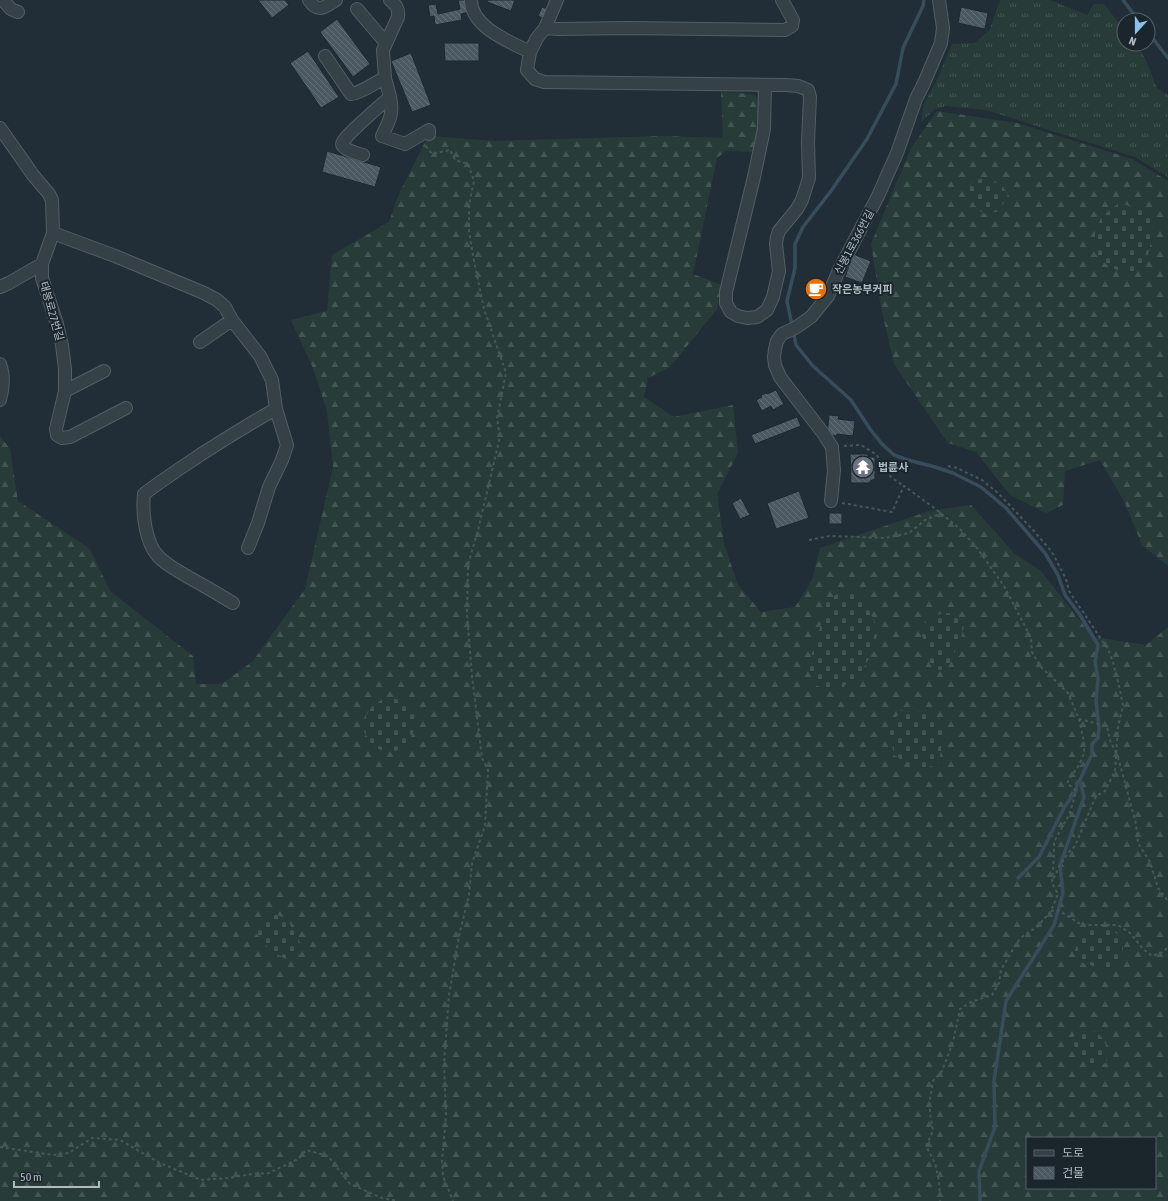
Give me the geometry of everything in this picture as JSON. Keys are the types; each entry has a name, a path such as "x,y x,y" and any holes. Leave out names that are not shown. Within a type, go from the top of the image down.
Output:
{"street":[{"path":"3,0 11,9 18,12"},
{"path":"309,0 313,6 320,8 325,7 336,0"},
{"path":"390,0 396,5 398,17 383,50 385,78 392,107 392,115 382,136 405,144 429,130 429,139"},
{"path":"471,0 475,16 483,25 506,40 530,52"},
{"path":"557,0 545,28 537,38 530,52 527,70 534,79 544,82 765,85 798,86 808,90 810,97 808,142 809,178 798,209 779,231 777,237 776,244 779,271 773,297 767,310 757,317 747,318 738,316 731,312 726,303 726,292 764,129 765,85"},
{"path":"545,28 785,30 792,26 793,20 782,0"},
{"name":"신봉1로366번길","path":"831,501 834,470 832,447 780,377 775,365 775,349 777,341 782,334 795,328 811,317 828,296 839,270 878,196 897,154 916,99 941,44 942,28 939,0"},
{"path":"357,9 386,43"},
{"path":"326,56 351,94 359,92 385,78"},
{"path":"363,155 343,147 341,144 342,141 390,97"},
{"name":"태봉로27번길","path":"1,132 52,200 53,234 42,264 42,278 57,324 62,345 65,370 65,391 56,429 57,435 62,438 70,437 126,408"},
{"path":"53,234 115,256 204,293 217,300 225,307 232,320 260,356 272,380 276,409 287,445 282,460 269,487 258,523 248,548"},
{"path":"0,287 42,264"},
{"path":"200,342 232,320"},
{"path":"0,364 2,378 0,400"},
{"path":"65,391 104,371"},
{"path":"232,603 167,565 156,555 144,520 144,494 245,426 276,409"}],"path":[{"path":"429,139 425,146 432,154 450,150 456,160 468,164 474,181 469,205 469,231 473,256 484,310 506,373 497,418 500,437 478,530 468,565 467,614 472,676 482,758 488,770 485,826 472,863 469,895 459,936 449,995 444,1064 446,1115 442,1162 444,1176 452,1201"},
{"path":"832,447 860,445 876,455 882,467 892,478 941,513 960,529 977,548 1004,586 1031,638 1032,652 1040,666 1068,693 1079,719 1084,742 1084,753 1079,765 1067,783 1076,791 1070,814 1054,842 1052,883 1058,894 1051,911 1038,926 1022,937 1016,944 1001,970 999,983 992,996 971,1002 960,1009 953,1042 942,1071 933,1081 930,1099 930,1112 933,1131 926,1146 936,1163 940,1201"},
{"path":"948,466 957,468 982,480 999,494 1052,552 1061,568 1069,591 1102,642 1108,648 1120,690 1123,706 1118,727 1116,771 1105,790 1096,796 1075,846 1064,859 1052,883"},
{"path":"831,501 892,512 904,486"},
{"path":"809,540 830,536 885,538 909,533 925,520 941,513"},
{"path":"1079,719 1107,727 1110,740 1117,754 1136,824 1138,843 1150,862 1158,888 1168,901"},
{"path":"1051,911 1058,910 1082,925 1118,925 1130,933 1143,949 1152,956 1163,952 1168,947"},
{"path":"0,1147 53,1155 69,1153 92,1138 120,1140 160,1163 201,1180 269,1173 298,1159 306,1150 328,1156 350,1184 382,1198 396,1201"}],"green space":[{"path":"1000,0 1050,0 1087,15 1094,4 1104,4 1116,20 1116,52 1141,52 1145,58 1157,88 1168,95 1168,177 1135,157 986,110 946,106 935,109 921,122 924,104 937,80 952,44 975,43 990,29"},
{"path":"721,92 755,95 758,102 761,116 753,152 726,151 717,158 693,274 721,285 717,309 670,367 648,378 644,397 674,417 733,405 738,453 717,494 724,544 738,585 761,612 795,607 812,580 820,548 929,511 971,505 1015,554 1040,570 1093,637 1146,645 1168,627 1168,1201 0,1201 0,436 10,449 18,501 90,549 110,591 193,656 196,684 222,684 253,661 305,589 333,467 327,411 313,368 291,320 327,311 332,255 389,222 399,194 428,136 494,141 664,136 723,138"},
{"path":"937,111 1017,123 1132,159 1168,181 1168,566 1142,545 1125,503 1100,460 1065,471 1063,505 1046,513 1010,495 976,452 948,443 894,364 881,307 871,244 911,148"},
{"path":"983,178 1002,185 1008,195 999,211 990,214 982,213 972,202 969,191 972,182"},
{"path":"1119,203 1146,211 1154,220 1150,244 1143,266 1132,272 1122,272 1107,265 1095,253 1095,231 1102,216"},
{"path":"856,591 867,606 878,628 873,651 860,675 841,688 828,690 815,685 807,669 820,628 825,602 839,593"},
{"path":"954,613 965,621 961,638 948,668 937,670 933,668 929,661 925,642 919,631 922,625 930,618 938,615"},
{"path":"387,697 408,702 417,721 407,748 390,751 377,748 372,744 364,732 361,723 373,705"},
{"path":"902,709 926,713 940,719 943,737 939,763 924,769 916,768 894,755 889,727"},
{"path":"277,915 287,919 302,946 299,956 289,961 269,949 253,929 266,916"},
{"path":"1107,928 1121,936 1123,948 1118,967 1105,970 1081,962 1075,950 1080,937 1089,930"},
{"path":"1082,1029 1101,1036 1107,1051 1106,1063 1099,1065 1089,1064 1081,1057 1072,1041 1075,1034"}],"building":[{"path":"258,0 285,0 289,5 272,18"},
{"path":"458,0 468,0 470,12 461,14 462,20 435,25 434,16 430,17 428,5 436,4 438,14 460,9"},
{"path":"488,0 515,0 511,11 487,2"},
{"path":"542,7 548,9 545,19 538,16"},
{"path":"961,7 988,13 985,29 958,23"},
{"path":"337,19 370,64 353,77 320,32"},
{"path":"444,43 479,43 479,61 445,61"},
{"path":"308,51 339,97 321,108 290,63"},
{"path":"411,53 431,105 412,112 391,61"},
{"path":"327,151 381,167 375,187 322,172"},
{"path":"853,254 871,261 862,283 845,277"},
{"path":"776,390 784,404 773,410 771,406 762,411 756,400 762,397 761,395"},
{"path":"829,415 839,416 838,419 855,421 853,436 837,434 836,436 827,435"},
{"path":"797,417 801,426 755,444 751,435"},
{"path":"850,454 868,454 868,457 875,457 875,479 870,481 870,483 851,483"},
{"path":"799,491 809,518 776,529 767,503"},
{"path":"741,498 750,515 740,519 732,503"},
{"path":"829,513 842,513 842,524 829,524"}],"waterway":[{"path":"924,0 923,6 903,48 896,84 867,139 831,191 803,227 795,244 795,268 787,301 796,345 813,366 851,400 882,444 894,455 953,473 981,487 1006,508 1045,553 1058,575 1065,595 1080,615 1098,645 1095,662 1098,678 1096,701 1099,727 1098,738 1092,744 1092,754 1080,780 1084,797 1060,865 1063,893 1054,925 1006,1001 994,1081 995,1127 979,1171 980,1201"},
{"path":"1123,0 1132,12"},
{"path":"1156,42 1168,58"},
{"path":"1018,878 1039,857 1065,806 1076,791 1077,783 1080,780"}],"place":[{"name":"작은농부커피","path":"816,289"},
{"name":"법륜사","path":"863,467"}]}
